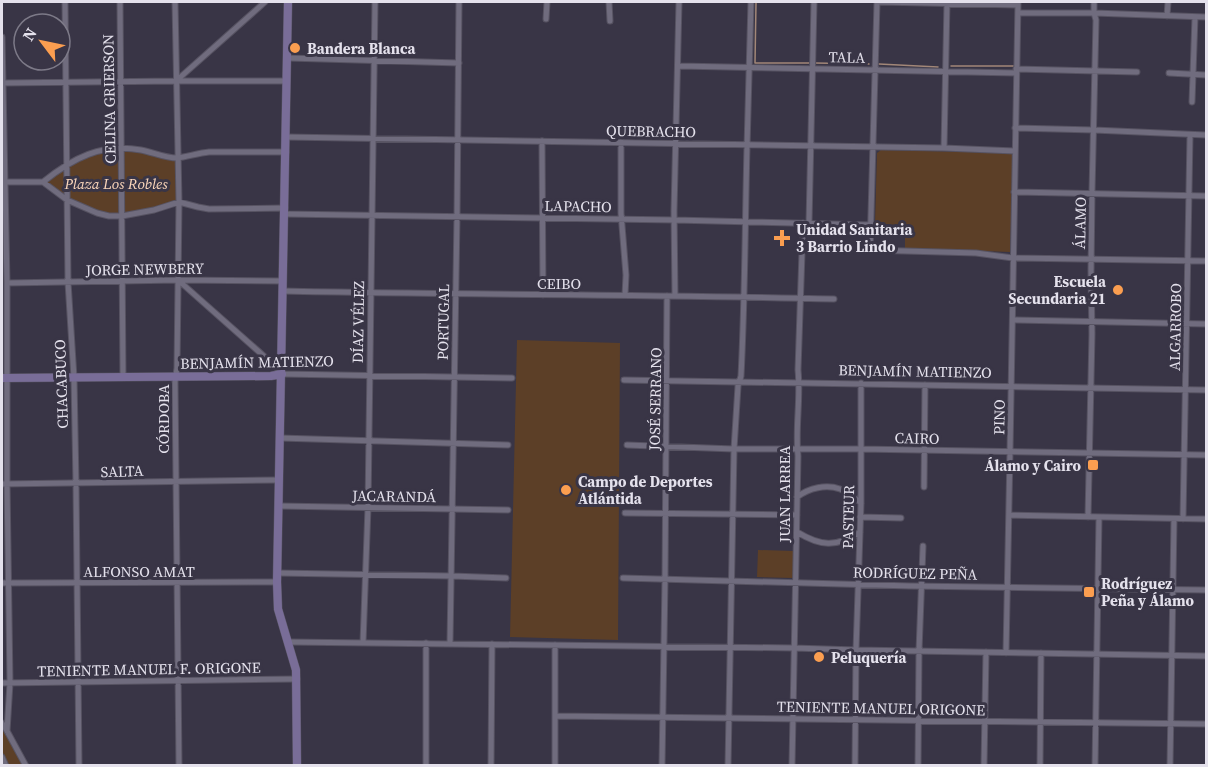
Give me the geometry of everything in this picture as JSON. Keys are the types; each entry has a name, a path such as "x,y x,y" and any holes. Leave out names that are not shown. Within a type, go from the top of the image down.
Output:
{"main road":[{"path":"288,2 277,578 278,609 289,642 297,679 297,765"},
{"name":"BENJAMÍN MATIENZO","path":"4,378 271,376 282,374"}],"street":[{"name":"CHACABUCO","path":"65,2 68,282 74,378 76,484 79,765"},
{"name":"CELINA GRIERSON","path":"120,2 123,377"},
{"name":"CÓRDOBA","path":"175,2 179,202 177,368 175,376 179,765"},
{"path":"176,81 265,2"},
{"name":"DÍAZ VÉLEZ","path":"363,643 368,507 375,2"},
{"name":"PORTUGAL","path":"450,643 459,2"},
{"path":"546,19 547,2"},
{"path":"609,2 610,21"},
{"path":"675,296 679,2"},
{"path":"728,765 734,449 745,297 751,2"},
{"name":"JUAN LARREA","path":"792,765 800,298 811,146 814,2"},
{"path":"1018,3 878,2 870,250 976,253 1013,258 1206,261"},
{"path":"944,148 947,2"},
{"name":"ÁLAMO","path":"1088,517 1096,20 1094,2"},
{"path":"1167,16 1168,2"},
{"name":"PINO","path":"1006,653 1018,3"},
{"path":"1018,13 1206,17"},
{"path":"1192,102 1195,16"},
{"path":"2,37 6,283 4,484 9,583 10,683 7,731"},
{"path":"288,58 459,63"},
{"name":"TALA","path":"679,66 1137,72"},
{"path":"1168,73 1206,75"},
{"path":"2,83 287,81"},
{"path":"1015,128 1206,135"},
{"name":"ALGARROBO","path":"1183,519 1190,135"},
{"name":"QUEBRACHO","path":"286,137 747,144 1015,151"},
{"path":"542,141 543,295"},
{"path":"621,142 621,219 626,275 625,295"},
{"path":"5,182 43,182 66,165 95,152 108,149 121,148 177,158 209,152 286,152"},
{"path":"43,182 67,200 109,216 154,210 179,202"},
{"path":"1014,192 1206,196"},
{"name":"LAPACHO","path":"179,202 204,208 457,217 872,225"},
{"path":"178,280 282,374"},
{"name":"JORGE NEWBERY","path":"6,283 283,281"},
{"name":"CEIBO","path":"283,291 834,299"},
{"name":"JOSÉ SERRANO","path":"662,765 668,296"},
{"path":"1013,320 1206,324"},
{"name":"BENJAMÍN MATIENZO","path":"282,374 512,378"},
{"name":"BENJAMÍN MATIENZO","path":"624,380 1206,390"},
{"name":"PASTEUR","path":"855,765 861,503 861,383"},
{"path":"924,385 924,487"},
{"path":"280,438 508,445"},
{"name":"CAIRO","path":"627,445 734,449 1206,455"},
{"name":"SALTA","path":"4,484 279,480"},
{"path":"797,497 812,489 838,488 861,503"},
{"name":"JACARANDÁ","path":"279,506 508,510"},
{"path":"625,513 797,515"},
{"path":"1009,515 1206,519"},
{"path":"1095,765 1099,517"},
{"path":"860,518 901,518"},
{"path":"1170,765 1174,519"},
{"path":"797,532 817,543 826,544 844,541 860,532"},
{"path":"918,765 923,546"},
{"path":"277,578 365,574 506,578"},
{"name":"ALFONSO AMAT","path":"2,583 176,582 277,578"},
{"name":"RODRÍGUEZ PEÑA","path":"623,578 922,586 1206,590"},
{"path":"289,642 1206,656"},
{"path":"426,643 426,765"},
{"path":"491,765 492,644"},
{"path":"555,645 555,765"},
{"path":"984,765 986,652"},
{"path":"1040,765 1041,653"},
{"name":"TENIENTE MANUEL F. ORIGONE","path":"2,683 297,679"},
{"name":"TENIENTE MANUEL ORIGONE","path":"555,716 1206,724"},
{"path":"2,723 26,765"},
{"path":"2,757 6,765"}],"green space":[{"name":"Plaza Los Robles","path":"116,148 177,158 179,202 154,210 109,216 83,208 43,182 82,158"},
{"path":"881,150 1011,153 1013,157 1010,252 905,248 905,225 875,224 877,153"},
{"name":"Campo de Deportes Atlántida","path":"517,340 620,343 618,640 510,637"},
{"path":"758,550 794,551 793,578 757,577"},
{"path":"2,723 26,765 6,765 2,757"}],"waterway":[{"path":"756,3 755,63 809,63"},
{"path":"815,63 869,64"},
{"path":"879,64 938,67"},
{"path":"951,66 1014,66"}],"place":[{"name":"Bandera Blanca","path":"295,48"},
{"name":"Unidad Sanitaria 3 Barrio Lindo","path":"782,238"},
{"name":"Escuela Secundaria 21","path":"1118,290"},
{"name":"Álamo y Cairo","path":"1093,465"},
{"name":"Campo de Deportes Atlántida","path":"566,490"},
{"name":"Rodríguez Peña y Álamo","path":"1089,592"},
{"name":"Peluquería","path":"819,657"}]}
